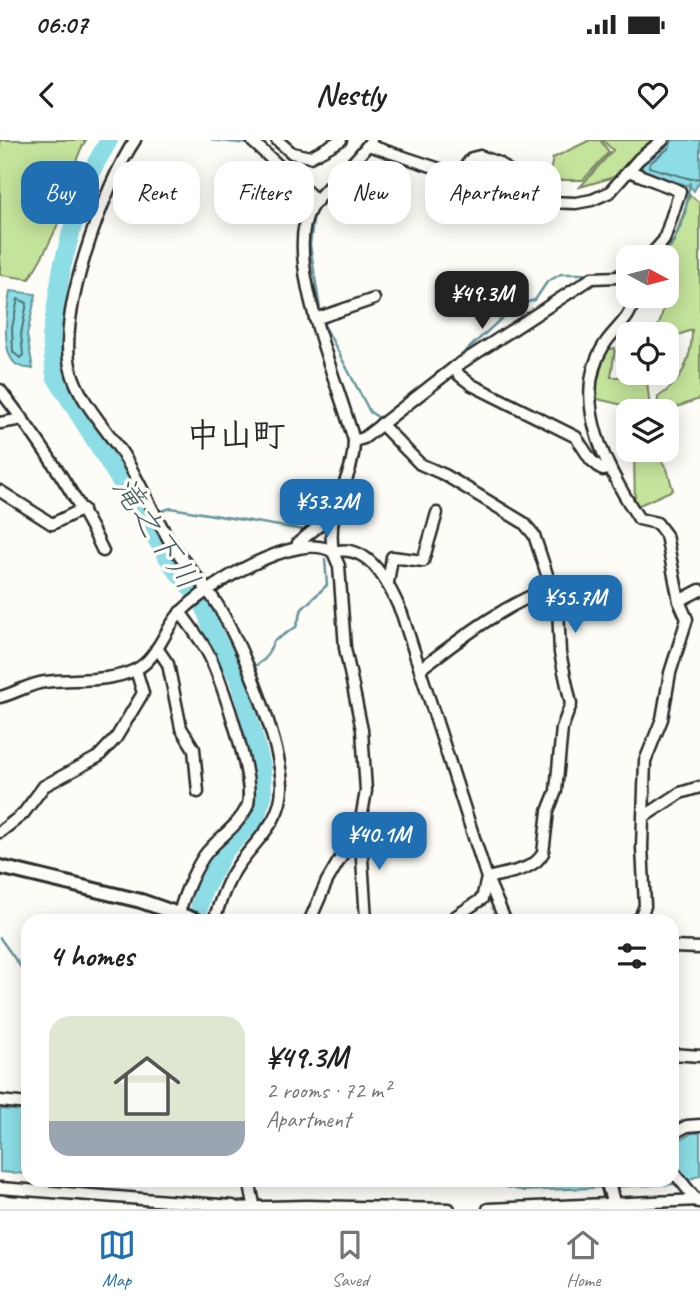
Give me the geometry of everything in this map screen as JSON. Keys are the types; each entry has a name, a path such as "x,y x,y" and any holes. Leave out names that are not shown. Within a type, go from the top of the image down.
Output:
{"main road":[{"path":"0,867 89,887 171,914"},
{"path":"609,1187 614,1207"}],"street":[{"path":"135,140 104,198 89,244 71,319 67,351 76,383 124,456 169,541 207,592 246,665 274,741 281,772 280,801 268,831 230,879 216,914"},
{"path":"257,140 253,142 317,201"},
{"path":"277,140 292,153 310,157 341,140"},
{"path":"359,440 315,319 303,242 310,209 370,142 458,176 472,158 490,159 547,202 592,201 610,192 639,159 663,140"},
{"path":"629,171 680,191 664,240 660,245"},
{"path":"366,914 360,825 366,791 365,754 345,648 339,566 333,552 331,515 359,440 455,367 592,278 616,277"},
{"path":"315,319 374,299"},
{"path":"631,308 630,315 604,345 589,387 592,413 608,469 639,519 657,523 666,535 679,601 687,619 670,673 662,719 645,761 642,847 645,906 642,914"},
{"path":"455,367 459,375 472,385 576,437 596,466 608,469"},
{"path":"0,390 23,419 83,509 103,551"},
{"path":"0,423 23,419"},
{"path":"381,424 420,464 445,475 530,528 552,587 561,621 560,653 571,704 562,728 556,791 548,811 543,853 533,864 487,878"},
{"path":"0,491 52,524 83,509"},
{"path":"388,583 392,556 423,561 437,513"},
{"path":"297,548 298,543 331,515"},
{"path":"0,697 29,685 106,678 136,670 157,648 183,610 244,569 297,548 320,547 333,552 347,548 355,551 388,583 420,669 487,878 502,914"},
{"path":"420,669 484,621 518,600 552,587"},
{"path":"679,601 700,590"},
{"path":"183,610 212,660 246,766 248,793 247,806 205,856 184,914"},
{"path":"157,648 168,664 181,728 194,749 198,792"},
{"path":"0,832 23,814 44,786 98,757 116,738 143,694 136,670"},
{"path":"645,816 680,793 700,786"},
{"path":"313,914 327,881 360,825"},
{"path":"459,914 482,899 487,878"},
{"path":"679,947 700,948"},
{"path":"679,1054 700,1056"},
{"path":"0,1101 21,1103"},
{"path":"679,1129 700,1125"},
{"path":"679,1178 699,1202"},
{"path":"251,1187 255,1206"},
{"path":"0,1188 230,1208 255,1206 449,1209"},
{"path":"488,1209 614,1207 699,1202"}],"green space":[{"path":"0,140 86,140 76,161 21,161 21,224 58,224 29,279 0,275"},
{"path":"590,140 600,140 609,152 583,180 561,180 561,161 552,161 553,158"},
{"path":"602,140 659,140 614,177 580,187 613,150"},
{"path":"690,195 700,203 700,395 699,399 679,406 679,399 658,399 672,385 679,385 679,377 690,350 692,330 679,335 679,322 660,322 663,308 679,308 679,245 670,245"},
{"path":"615,348 611,377 616,377 616,385 648,385 649,399 616,399 616,403 593,398 606,350"},
{"path":"634,462 662,462 673,490 635,507"}],"water":[{"path":"669,140 700,140 700,180 694,191 690,186 642,173 641,161"},
{"path":"10,291 36,294 27,335 33,369 17,365 8,351 6,331"},
{"path":"0,1109 21,1110 21,1174 0,1172"},
{"path":"692,1133 700,1133 700,1175 679,1184 679,1140"},
{"path":"506,1187 613,1187 524,1191"}],"waterway":[{"name":"滝之下川","path":"109,140 84,184 62,267 51,337 55,376 173,566 203,603 212,630 240,682 262,767 263,796 255,819 224,852 203,892 198,914"},
{"path":"212,140 249,144"},
{"path":"320,309 310,245 314,212 371,151"},
{"path":"672,245 684,218 690,183"},
{"path":"608,274 616,269"},
{"path":"454,362 516,305 535,300 547,282 561,274 594,274"},
{"path":"322,321 370,412 381,419"},
{"path":"362,436 374,424"},
{"path":"345,496 361,443"},
{"path":"162,511 171,508 304,530"},
{"path":"251,669 265,659 274,641 296,627 302,609 327,585 325,559"},
{"path":"237,678 246,672"},
{"path":"0,938 21,967"}],"district":[{"name":"中山町","path":"236,435"}]}
